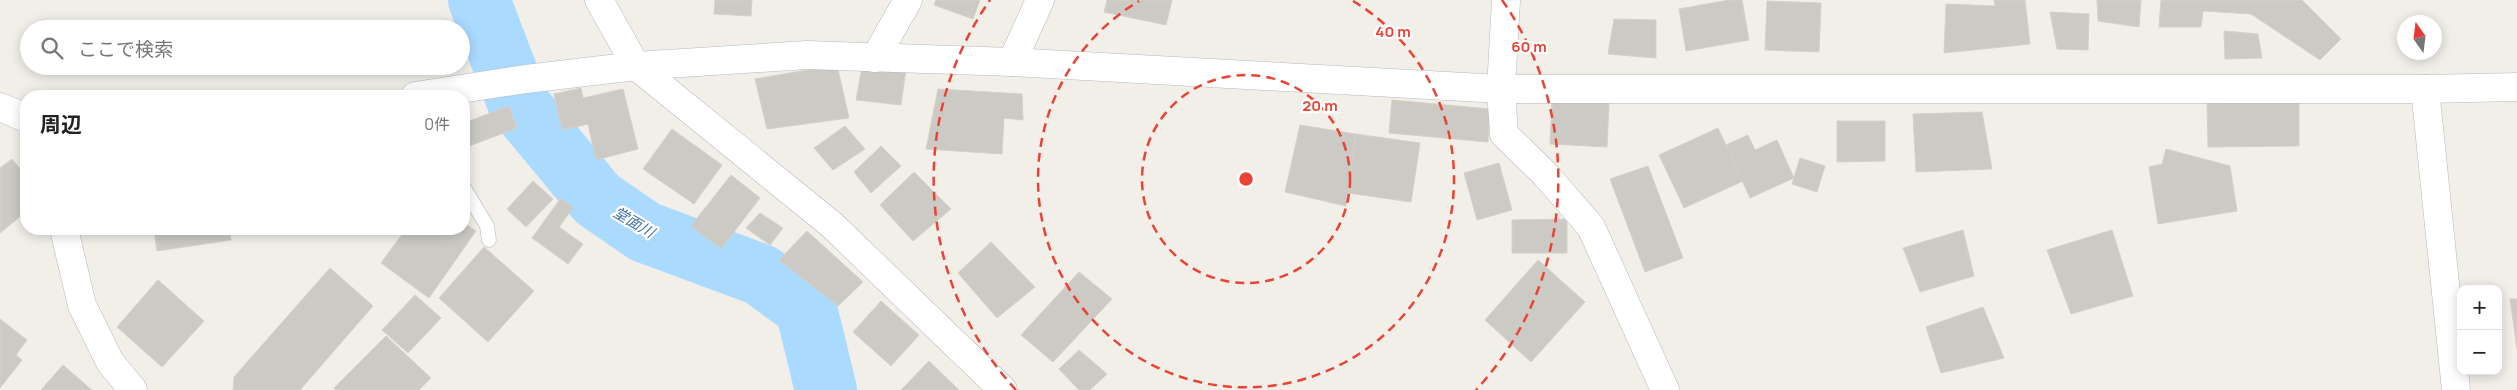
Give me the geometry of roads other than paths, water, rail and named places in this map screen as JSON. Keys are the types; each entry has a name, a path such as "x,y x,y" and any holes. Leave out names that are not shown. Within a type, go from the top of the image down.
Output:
{"street":[{"path":"599,0 636,66 832,225 1003,390"},
{"path":"875,58 908,0"},
{"path":"1012,62 1040,0"},
{"path":"1506,0 1500,89 1504,134 1545,174 1591,227 1665,390"},
{"path":"454,90 526,79 636,66 807,55 1012,62 1500,89 2425,89 2517,87"},
{"path":"2425,89 2456,390"},
{"path":"0,107 20,115"},
{"path":"65,235 82,305 110,362 133,390"}],"lane":[{"path":"470,198 487,226 489,240"}],"waterway":[{"name":"堂面川","path":"479,0 519,105 597,199 645,232 761,275 806,308 826,390"}]}
